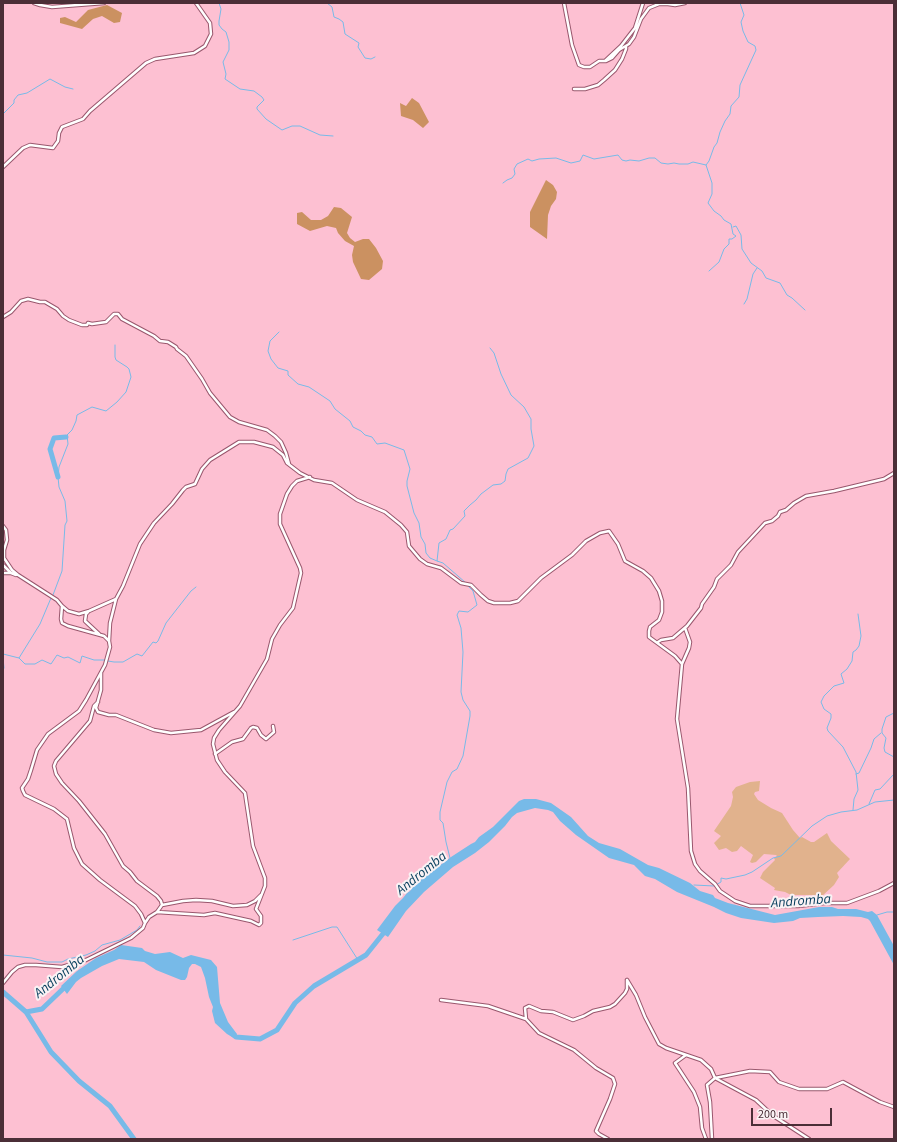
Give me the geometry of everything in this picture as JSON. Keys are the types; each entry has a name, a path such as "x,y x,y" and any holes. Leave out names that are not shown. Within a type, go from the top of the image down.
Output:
{"street":[{"path":"34,3 40,6 52,7 104,3"},
{"path":"3,167 23,148 30,145 53,148 58,141 59,133 62,127 83,119 90,111 146,63 155,59 194,52 205,46 211,34 210,23 196,3"},
{"path":"564,3 572,45 579,65 584,67 612,58 626,46 634,37 642,19 650,8 659,4 675,5 685,3"},
{"path":"605,61 621,46 635,28 643,3"},
{"path":"574,89 586,89 598,85 615,70 622,59 626,46"},
{"path":"3,317 11,312 21,301 28,299 45,302 57,309 69,320 87,325 88,323 92,324 106,322 114,314 118,314 122,320 137,326 160,341 168,342 176,347 186,356 210,393 225,409 230,417 239,422 260,427 275,436 286,453 290,464"},
{"path":"108,641 110,623 116,599 123,586 140,544 154,523 186,487 195,484 202,469 210,460 243,441 273,447 283,455 287,463 300,473 314,480 332,483 357,500 385,512 407,532 409,546 420,559 427,564 441,568 461,583 471,585 481,596 494,603 501,604 518,601 541,578 572,555 586,541 604,531 609,531 618,544 624,561 651,578 659,591 663,606 662,616 650,627 649,637 658,642 682,664"},
{"path":"658,642 673,638 685,628 701,608 702,604 714,587 717,579 731,565 738,552 765,523 772,521 780,512 786,510 806,496 884,479 894,473"},
{"path":"157,912 204,915 215,913 251,921 259,925 262,921 256,909 265,886 265,878 253,846 245,793 216,760 213,744 214,738 219,730 240,706 266,659 272,639 280,625 293,608 301,573 280,524 280,514 287,494 292,486 297,481 310,477"},
{"path":"3,526 6,530 7,540 4,550 4,558 12,570 57,600 62,606 74,613 79,614 116,599"},
{"path":"3,565 11,573"},
{"path":"3,573 18,575"},
{"path":"62,606 62,624 101,635"},
{"path":"89,611 86,614 85,621 104,636 110,647 105,665 79,711 48,734 43,740 37,750 32,770 22,788 25,795 54,809 67,819 76,855 82,864 100,880 135,906 145,923"},
{"path":"685,628 690,642 682,664 677,719 688,788 691,851 695,864 720,891 740,904 750,906 798,906 847,903 879,891 894,883"},
{"path":"101,672 101,690 96,708 98,712 116,715 154,730 171,733 201,730 236,712"},
{"path":"98,702 94,706 90,721 56,761 54,766 56,774 62,783 102,828 123,866 143,886 157,896 162,905"},
{"path":"215,754 232,742 243,739 253,727 257,728 261,735 266,739 274,732 273,726"},
{"path":"3,982 18,967 25,965 62,967 86,960 131,938 143,928 149,917 157,912 162,905 196,900 212,901 232,906 247,905 262,895"},
{"path":"526,1019 525,1008 529,1006 541,1011 553,1012 572,1020 593,1011 610,1007 625,993 627,989 627,980 636,995 645,1017 659,1044 700,1060 711,1069 715,1078 756,1100 772,1115 809,1139"},
{"path":"441,1000 488,1006 526,1019 539,1033 574,1050 596,1068 613,1078 615,1084 610,1099 596,1129 599,1134 608,1139"},
{"path":"686,1055 675,1063 694,1092 700,1107 702,1128 706,1139"},
{"path":"712,1139 710,1102 707,1085 715,1078 750,1071 770,1072 779,1082 799,1089 827,1088 843,1082 880,1102 894,1107"}],"shaded area":[{"path":"107,5 122,13 120,22 114,23 102,16 93,19 82,29 60,23 60,18 65,17 76,22 88,10"},
{"path":"412,98 419,103 429,122 423,128 413,120 401,116 400,103 406,106"},
{"path":"546,180 553,185 557,192 556,199 551,206 548,215 547,239 530,227 530,212"},
{"path":"334,207 341,208 352,217 347,233 350,238 355,242 363,239 369,239 383,261 382,269 369,280 361,279 353,262 352,255 354,246 345,241 338,233 336,228 327,226 310,231 297,224 297,213 302,212 311,220 321,220 328,216"},
{"path":"760,781 759,791 755,792 754,794 758,800 782,813 800,838 802,837 814,842 827,833 831,841 850,859 837,873 839,877 834,885 821,897 818,895 791,895 774,890 775,888 760,878 763,872 775,860 774,858 777,856 776,855 764,854 756,862 752,863 750,862 753,855 741,846 737,851 732,852 726,848 719,850 714,843 721,836 714,831 731,806 733,797 732,792 736,787 750,782"}],"water":[{"path":"524,799 536,799 551,803 571,817 588,836 599,843 620,849 648,865 659,868 690,883 700,891 713,895 715,898 728,903 775,915 819,907 856,909 868,912 872,911 877,915 894,946 894,965 868,919 843,916 818,917 800,918 793,921 774,923 741,918 726,913 677,892 655,879 645,876 634,865 609,858 576,835 560,821 553,812 535,808 517,813 489,842 453,867 424,892 406,911 388,937 377,930 395,906 415,884 451,857 475,842 479,837 493,827 519,801"},
{"path":"121,945 142,948 145,951 155,954 170,952 183,958 191,955 211,960 217,967 220,1003 228,1022 237,1034 234,1038 215,1023 212,1011 213,1007 205,978 201,967 195,964 192,964 189,968 185,980 181,980 156,970 144,962 119,959 102,966 81,978 67,994 61,986 77,971 96,958 114,950"}],"waterway":[{"path":"219,3 221,9 219,25 226,32 229,42 229,50 223,62 226,74 225,79 240,89 254,91 262,97 264,100 257,107 257,109 266,119 282,130 292,126 300,126 320,135 333,136"},
{"path":"327,3 332,7 334,17 343,22 345,34 359,43 358,47 365,58 371,59 375,57"},
{"path":"709,271 719,262 724,249 729,244 729,239 736,236 733,234 731,224 714,211 708,203 712,194 712,183 706,165 717,143 725,121 730,114 731,106 739,97 740,85 756,50 755,46 748,42 743,31 741,22 744,15 740,3"},
{"path":"3,114 14,103 14,100 18,95 27,93 50,79 65,87 73,89"},
{"path":"503,183 512,178 515,174 514,169 517,164 528,159 532,161 556,158 571,163 580,161 583,155 594,159 618,155 622,160 626,161 639,161 655,158 661,163 668,164 688,164 693,162 706,165"},
{"path":"733,227 736,226 741,235 742,249 751,263 762,271 766,278 780,283 787,295 805,310"},
{"path":"744,304 747,299 753,274 757,268"},
{"path":"279,332 270,341 268,351 271,359 278,368 288,371 288,375 298,384 309,387 330,401 335,409 350,421 353,427 365,435 372,437 377,444 385,443 404,450 410,469 407,486 414,513 419,523 421,537 425,544 426,553 430,558 437,561"},
{"path":"53,595 62,571 65,525 67,521 65,501 59,487 59,467 68,444 67,435 72,430 77,415 92,407 106,411 126,392 131,377 129,369 116,360 115,345"},
{"path":"466,583 443,563 437,561 439,543 446,539 450,530 453,529 465,516 464,511 481,494 493,485 501,484 505,481 508,469 528,458 534,446 531,419 524,407 511,395 501,374 494,353 490,348"},
{"path":"58,477 50,449 54,438 66,437"},
{"path":"450,858 443,823 440,820 440,812 447,782 452,772 457,769 463,756 470,716 470,711 463,700 461,692 463,652 461,628 457,615 459,611 468,612 477,605 473,591 467,585"},
{"path":"108,661 123,662 137,654 142,656 153,642 156,643 158,641 166,623 191,591 196,587"},
{"path":"3,654 19,658 40,624 51,598"},
{"path":"853,810 854,799 858,790 856,772 843,747 828,731 827,728 831,714 824,709 821,702 824,696 834,686 844,683 841,674 847,669 852,661 853,652 859,646 861,636 858,614"},
{"path":"19,658 25,664 35,664 42,660 51,664 57,655 64,658 68,657 80,663 82,656 94,660 105,660"},
{"path":"3,658 3,670"},
{"path":"894,713 886,717 882,729 882,733 886,738 884,748 885,752 894,757"},
{"path":"856,774 859,773 874,739 881,733"},
{"path":"869,804 875,790 880,789 894,774"},
{"path":"694,885 714,886 721,882 721,878 726,879 752,872 773,858 781,856 812,826 827,816 857,810 875,802 894,800"},
{"path":"877,915 887,912 894,912"},
{"path":"3,955 32,958 47,962 62,962 86,955 95,951 102,945 120,940 137,930 140,926"},
{"path":"293,940 332,927 337,927 358,960"},
{"name":"Andromba","path":"231,1033 236,1037 260,1039 277,1030 295,1003 314,986 366,955 386,930"},
{"name":"Andromba","path":"3,992 26,1012 42,1009 67,985"},
{"path":"26,1012 51,1052 79,1081 110,1106 134,1139"}]}
